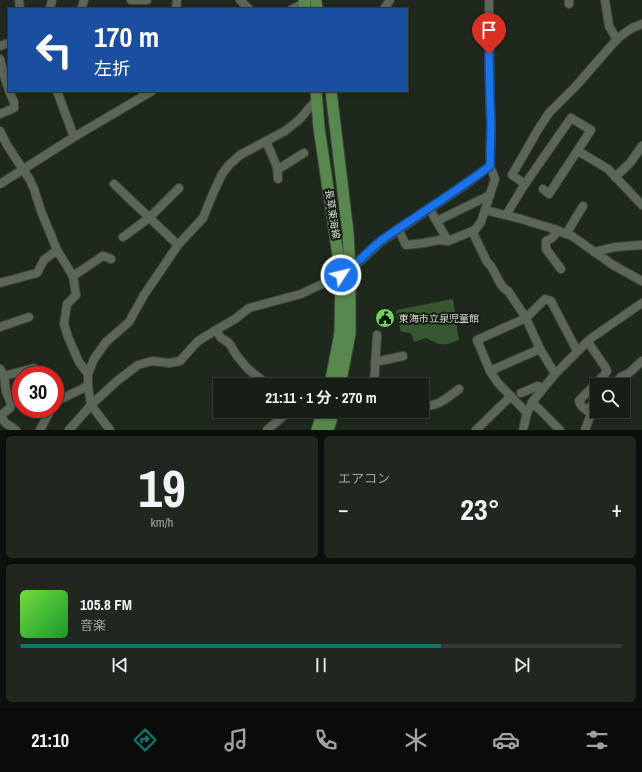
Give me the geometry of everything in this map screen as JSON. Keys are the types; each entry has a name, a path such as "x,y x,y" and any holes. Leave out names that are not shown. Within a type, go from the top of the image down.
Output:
{"main road":[{"name":"長草東海線","path":"331,92 348,234 340,333 331,378"},
{"name":"長草東海線","path":"317,96 319,128 346,272 350,334 341,378"},
{"path":"317,430 321,418"},
{"path":"328,430 332,418"}],"street":[{"path":"131,0 147,0"},
{"path":"240,0 248,8"},
{"path":"398,229 406,245 438,240 448,241 475,230 481,222 495,179 490,166 491,123 489,0"},
{"path":"605,0 609,26 617,40"},
{"path":"294,8 306,3"},
{"path":"526,184 512,175 549,113 575,87 617,40 632,28 642,24"},
{"path":"0,59 8,87"},
{"path":"0,114 14,108 14,102 10,92"},
{"path":"57,92 74,137"},
{"path":"0,184 74,137 150,92"},
{"path":"110,430 91,405 88,374 94,359 106,342 129,322 178,245 203,218 222,174 229,165 240,155 285,131 300,120 317,96"},
{"path":"506,215 571,118 591,130 549,194 543,189"},
{"path":"0,131 22,170 30,180 57,250 73,276 76,295 67,304 64,324 79,362 88,374"},
{"path":"266,141 277,167 278,179"},
{"path":"615,177 630,163 642,148"},
{"path":"578,151 608,169 642,205"},
{"path":"277,167 280,168 304,153"},
{"path":"69,430 91,405 117,381 138,365 152,361 169,363 180,361 198,342 235,319 249,308 301,294 346,272 398,229 465,185 490,166"},
{"path":"114,184 178,245"},
{"path":"123,237 150,218 179,188"},
{"path":"437,222 490,195"},
{"path":"566,234 583,206"},
{"path":"429,208 448,241"},
{"path":"485,210 558,230 572,236 613,265 642,281"},
{"path":"558,230 552,238 546,241 546,249 561,269"},
{"path":"472,231 487,262 490,264 504,290 508,291 526,318 540,349 555,374"},
{"path":"594,252 642,245"},
{"path":"0,283 37,273 44,260 57,250"},
{"path":"73,276 103,256 111,259"},
{"path":"527,412 498,383 490,371 478,340 526,318 545,299 551,301 577,351"},
{"path":"523,430 527,412 532,402 555,374 588,342 642,303"},
{"path":"0,328 29,317"},
{"path":"216,330 221,338 229,343 237,356 248,369 259,378"},
{"path":"375,378 377,334"},
{"path":"587,429 591,414 580,404 580,401 607,371 588,342"},
{"path":"490,371 540,349"},
{"path":"376,362 403,356"},
{"path":"620,378 629,373 642,361"},
{"path":"12,371 2,372 6,391 11,404 10,408 1,415 7,425 14,428 17,419"},
{"path":"64,398 88,386"},
{"path":"521,392 538,386 543,388"},
{"path":"429,406 439,403 459,389"},
{"path":"476,430 511,396"},
{"path":"532,402 560,430"},
{"path":"587,410 590,407"},
{"path":"40,430 46,418"},
{"path":"267,430 281,418"}],"green space":[{"path":"453,299 459,340 449,344 439,344 426,338 414,342 411,333 401,332 396,313 397,310"}],"place":[{"name":"東海市立泉児童館","path":"385,318"}],"route":[{"path":"341,275 350,270 382,241 465,185 490,166 491,123 489,54"}]}
